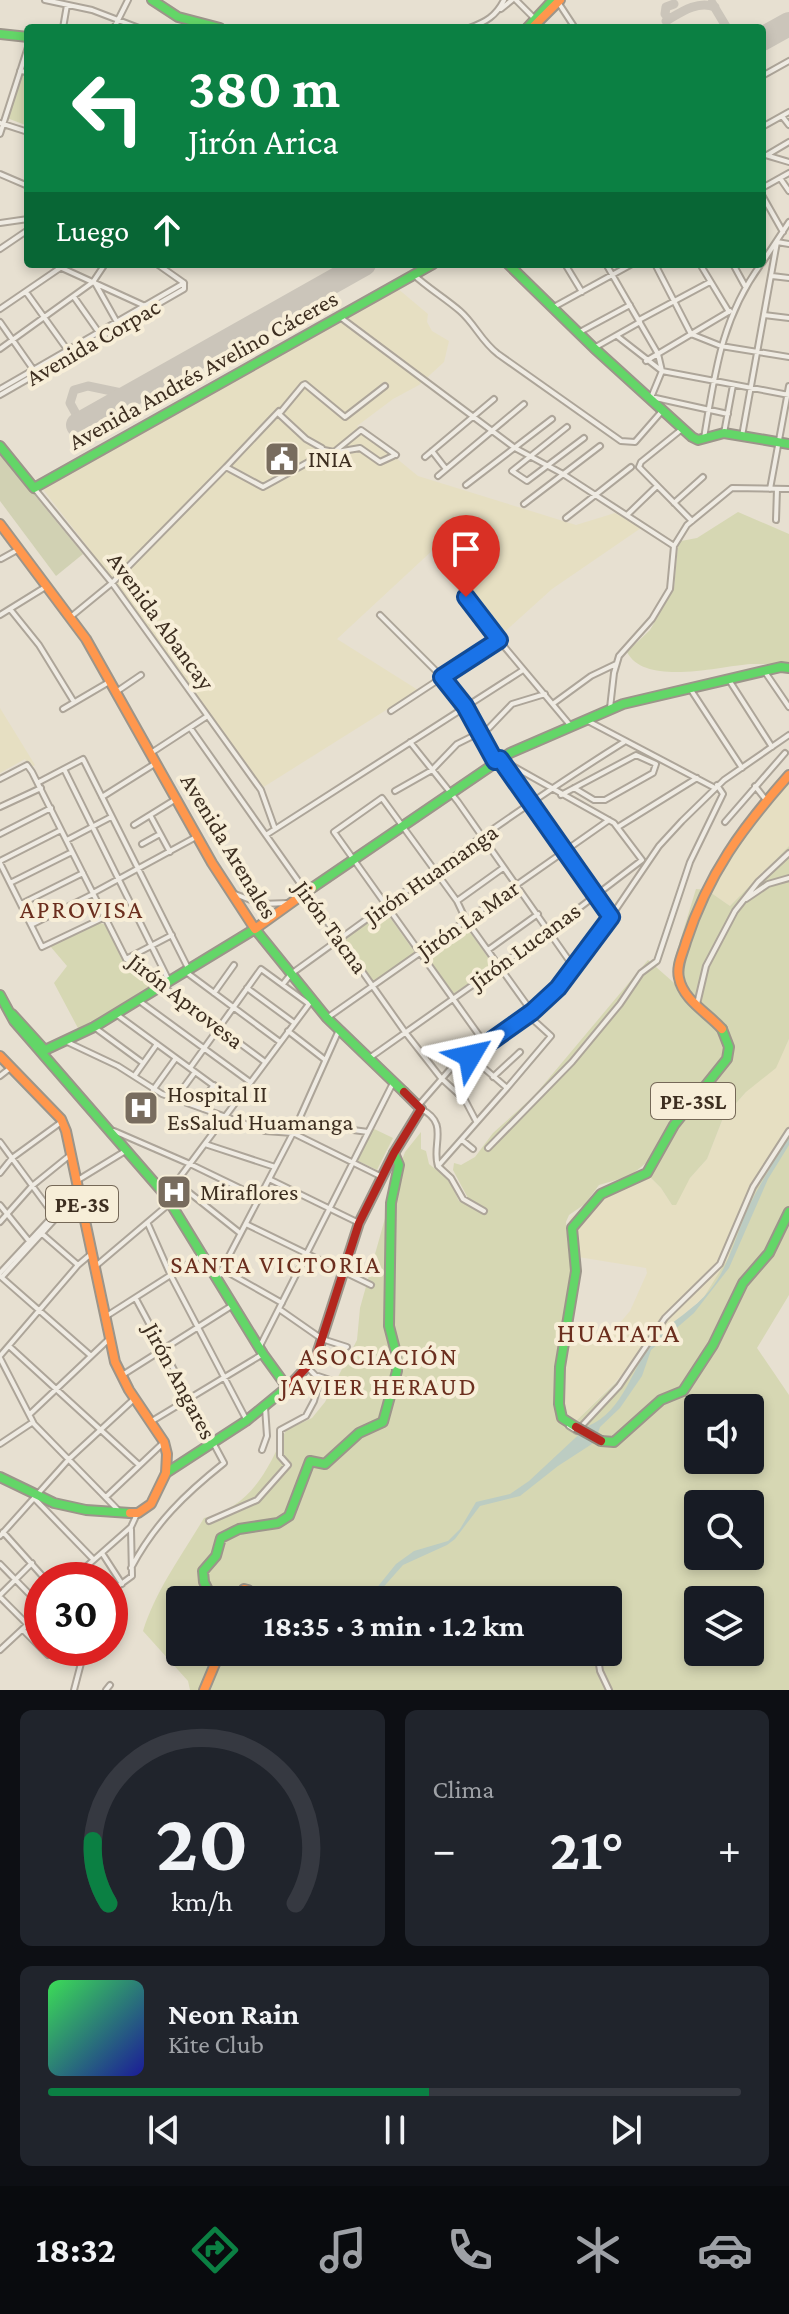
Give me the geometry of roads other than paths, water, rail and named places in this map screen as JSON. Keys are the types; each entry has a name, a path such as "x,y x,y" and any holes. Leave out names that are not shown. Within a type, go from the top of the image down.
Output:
{"main road":[{"path":"152,0 178,17 205,24"},
{"path":"532,24 557,0"},
{"path":"0,35 24,37"},
{"name":"Avenida Andrés Avelino Cáceres","path":"34,488 426,268"},
{"path":"516,268 578,333 682,429 698,440 724,433 789,444"},
{"name":"Avenida Abancay","path":"0,446 34,488"},
{"name":"Avenida Arenales","path":"0,524 71,617 112,681 196,837 227,890 255,929 310,1002 420,1108"},
{"path":"43,1051 94,1027 255,929 498,760 610,709 690,688 789,668"},
{"name":"PE-3SL","path":"562,1418 559,1406 561,1361 576,1263 572,1228 601,1194 647,1173 674,1125 727,1059 730,1047 727,1039 682,989 678,975 693,915 719,861 789,775"},
{"path":"0,996 14,1021 169,1199 220,1273 233,1305 287,1387"},
{"name":"PE-3S","path":"0,1056 62,1121 96,1266 109,1339 121,1375 164,1442 167,1469"},
{"path":"0,1477 35,1497 67,1507 138,1513 151,1504 167,1469 265,1407 316,1357 341,1271 359,1223 420,1108"},
{"path":"206,1586 203,1571 216,1556 221,1538 240,1528 261,1527 289,1516 301,1477 310,1461 325,1464 354,1436 381,1424 385,1418 397,1371 389,1326 391,1203 399,1165 394,1153"},
{"path":"562,1418 601,1441 614,1442 661,1400 683,1391 713,1345 743,1283 769,1253 789,1212"},
{"path":"204,1690 214,1666"}],"street":[{"path":"45,0 92,10 128,24"},
{"path":"116,24 128,0"},
{"path":"499,11 504,0"},
{"path":"480,24 514,0 530,24"},
{"path":"557,0 572,24"},
{"path":"64,24 67,5"},
{"path":"0,134 24,59"},
{"path":"766,74 789,61"},
{"path":"20,71 24,72"},
{"path":"766,125 789,112"},
{"path":"782,116 789,125"},
{"path":"2,124 24,131"},
{"path":"766,153 789,142"},
{"path":"766,155 789,162"},
{"path":"766,186 789,173"},
{"path":"0,174 24,184"},
{"path":"780,178 789,191"},
{"path":"766,202 783,232"},
{"path":"0,223 24,220"},
{"path":"766,255 789,222"},
{"path":"0,249 24,233"},
{"path":"777,242 789,244"},
{"path":"742,436 777,242"},
{"path":"0,309 60,268 146,308"},
{"path":"0,349 94,282 103,268"},
{"name":"Avenida Corpac","path":"0,392 184,286 162,268"},
{"path":"567,268 582,292"},
{"path":"609,268 658,354 662,371 650,398 728,414"},
{"path":"552,308 625,268"},
{"path":"657,268 691,334 721,346 789,357"},
{"path":"702,268 730,311"},
{"path":"735,268 745,286"},
{"path":"703,439 730,311 757,268"},
{"path":"414,275 459,310 471,322 483,343 621,441 635,442 662,411"},
{"path":"771,276 789,278"},
{"path":"94,282 118,324"},
{"path":"594,348 710,282"},
{"path":"26,292 69,352"},
{"path":"74,297 101,334"},
{"path":"578,333 630,305"},
{"path":"646,361 730,311"},
{"path":"764,315 789,318"},
{"path":"340,317 515,448 563,474 674,546"},
{"path":"0,322 35,372"},
{"path":"617,336 662,371 788,395"},
{"path":"71,617 112,583 305,384 347,417 385,386"},
{"path":"724,433 733,385"},
{"path":"776,520 774,489 789,386"},
{"path":"425,457 494,399"},
{"path":"438,476 524,404"},
{"path":"279,411 306,439 324,450 334,452 360,448 380,462 396,455 361,430 334,452"},
{"path":"466,485 552,419"},
{"path":"567,427 512,471 527,481 584,438"},
{"path":"682,429 639,465 692,521"},
{"path":"524,504 600,446"},
{"path":"226,467 263,487 319,458 324,450"},
{"path":"432,451 446,469"},
{"path":"566,518 631,467"},
{"path":"674,503 703,477"},
{"path":"627,515 657,486"},
{"name":"Avenida Abancay","path":"34,488 112,583 261,790 275,829"},
{"path":"610,709 616,664 624,648 652,619 670,589 674,546 692,521 732,488 789,489"},
{"path":"457,542 460,579 466,597 570,725"},
{"path":"1,559 19,549"},
{"path":"0,615 47,586"},
{"path":"10,609 39,645 74,702"},
{"path":"380,615 442,677 465,706 498,760 611,917"},
{"path":"391,711 499,640"},
{"path":"554,703 591,676 616,664"},
{"path":"266,835 523,670"},
{"path":"765,672 789,707"},
{"path":"117,691 141,675"},
{"path":"729,680 772,747"},
{"path":"63,709 112,681"},
{"path":"690,688 742,768"},
{"path":"395,791 432,770 457,744 481,733 512,704 545,694"},
{"path":"150,753 206,717"},
{"path":"488,1148 572,1062 641,973 657,961 690,862 723,794 716,786 624,742 584,719"},
{"name":"Jirón Tacna","path":"191,729 405,1032 441,1078 465,1100 476,1121"},
{"path":"420,1108 441,1078 530,1014 558,988 611,917 644,862 716,786 789,735"},
{"path":"410,742 450,792 575,969"},
{"name":"Jirón Huamanga","path":"283,984 291,974 434,869 549,789 624,742"},
{"path":"725,822 785,753"},
{"path":"561,795 574,788 636,755 656,764 653,773 605,800 594,800 574,788"},
{"path":"0,807 83,759 187,971 280,1042"},
{"path":"498,760 609,820 618,827 644,862"},
{"path":"102,797 156,763"},
{"name":"Jirón Aprovesa","path":"0,779 27,765 40,785 126,959 165,983 265,1062"},
{"path":"64,769 151,946 165,983"},
{"path":"618,827 697,778"},
{"path":"755,786 766,800"},
{"path":"484,1211 463,1199 451,1178 438,1166 551,1036 530,1014 466,920 457,901 382,798 334,832 486,1045"},
{"path":"134,825 176,799"},
{"path":"0,834 51,808"},
{"path":"150,815 170,853"},
{"path":"66,840 111,817"},
{"name":"Jirón La Mar","path":"327,1018 609,820"},
{"path":"61,830 0,862 42,947 105,917"},
{"path":"142,844 160,834"},
{"path":"31,925 196,837"},
{"path":"10,883 72,852"},
{"path":"697,1004 706,966 741,903 789,853"},
{"name":"Jirón Lucanas","path":"368,1059 644,862"},
{"path":"457,901 503,868"},
{"path":"21,904 83,873"},
{"path":"741,903 768,884 789,878"},
{"path":"227,890 261,904 291,903"},
{"path":"488,950 538,914"},
{"path":"126,959 172,935"},
{"path":"214,993 234,965"},
{"path":"96,1266 148,1224 169,1199 176,1182 310,1002 261,969 204,1049 176,1098"},
{"path":"247,988 294,1023"},
{"path":"138,1000 250,1082"},
{"path":"116,1014 236,1102"},
{"path":"94,1027 143,1063"},
{"path":"282,1303 220,1273 293,1133 339,1030"},
{"path":"288,1031 324,1059"},
{"path":"65,1041 135,1075 153,1090 265,1131 293,1133 382,1177"},
{"path":"135,1075 157,1044"},
{"path":"493,1077 520,1052"},
{"path":"470,1056 507,1088"},
{"path":"153,1090 176,1058"},
{"path":"0,1076 10,1067"},
{"path":"151,1422 261,1351 279,1309 393,1083"},
{"path":"199,1105 214,1085"},
{"name":"Avenida Arenales","path":"420,1108 436,1121 439,1141 435,1161 438,1166"},
{"path":"0,1173 12,1158 62,1121"},
{"path":"293,1133 316,1125 368,1132"},
{"path":"111,1130 260,1198"},
{"path":"562,1418 571,1429 577,1431 619,1386 665,1318 720,1264 753,1187 789,1131"},
{"path":"462,1140 473,1149"},
{"path":"0,1142 55,1216"},
{"path":"205,1144 275,1167"},
{"path":"90,1355 40,1312 2,1273 78,1187 127,1150"},
{"path":"0,1222 32,1186 71,1155"},
{"path":"269,1179 359,1223"},
{"path":"176,1182 241,1234"},
{"path":"0,1205 30,1242"},
{"path":"148,1224 171,1276 246,1419"},
{"path":"246,1224 371,1285"},
{"path":"40,1232 78,1265"},
{"path":"93,1253 78,1265 0,1357 33,1422 119,1512"},
{"path":"105,1317 204,1253"},
{"name":"Jirón Angares","path":"131,1568 149,1537 196,1483 224,1463 136,1299"},
{"path":"121,1375 233,1305"},
{"path":"279,1309 322,1339 347,1347"},
{"path":"30,1414 109,1339"},
{"path":"9,1346 139,1465"},
{"path":"308,1368 316,1375 354,1388"},
{"path":"209,1521 257,1500 288,1465 280,1456 280,1430 309,1412 319,1383 316,1375"},
{"path":"31,1562 2,1534 69,1459 135,1398"},
{"path":"262,1450 267,1436 265,1407"},
{"path":"0,1444 33,1422"},
{"path":"106,1497 164,1442"},
{"path":"35,1497 93,1559"},
{"path":"90,1562 131,1527 138,1513"},
{"path":"128,1579 132,1576 131,1527"},
{"path":"102,1552 108,1562"},
{"path":"0,1564 24,1590"},
{"path":"24,1571 0,1596 24,1621"},
{"path":"0,1650 23,1630"},
{"path":"74,1690 80,1666"},
{"path":"599,1666 609,1690"}],"place":[{"name":"INIA","path":"282,459"},
{"name":"Hospital II EsSalud Huamanga","path":"141,1108"},
{"name":"Miraflores","path":"174,1192"}],"district":[{"name":"APROVISA","path":"82,909"},
{"name":"SANTA VICTORIA","path":"276,1264"},
{"name":"HUATATA","path":"619,1332"},
{"name":"ASOCIACIÓN JAVIER HERAUD","path":"379,1371"}]}
